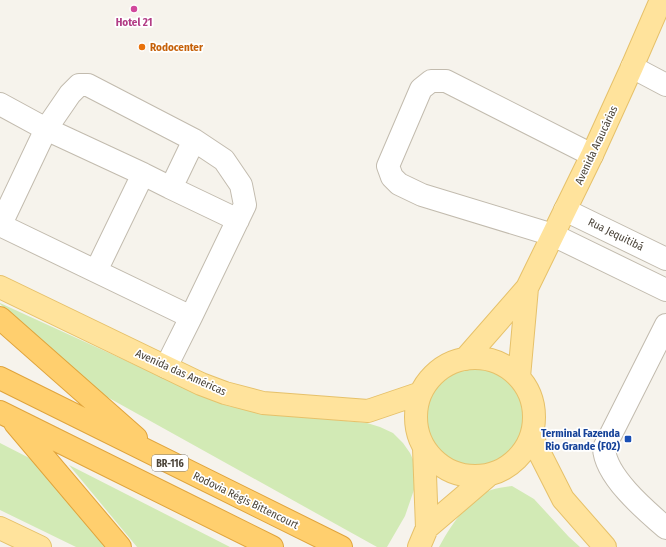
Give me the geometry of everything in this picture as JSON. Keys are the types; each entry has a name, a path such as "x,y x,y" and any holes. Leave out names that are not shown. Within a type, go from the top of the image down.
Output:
{"highway":[{"path":"0,318 160,458"},
{"name":"Rodovia Régis Bittencourt","path":"0,378 341,547"},
{"path":"4,414 120,547"},
{"name":"BR-116","path":"4,414 272,547"}],"main road":[{"name":"Avenida Araucárias","path":"465,359 527,288 592,155 632,67 660,0"},
{"name":"Avenida das Américas","path":"0,287 201,384 225,393 263,402 368,411 421,393"},
{"name":"Avenida Araucárias","path":"519,377 527,288"},
{"path":"423,537 489,475 507,467 522,453 531,436 534,415 530,395 519,377 503,365 491,361 484,359 465,359 446,365 431,377 421,393 416,412 417,430 424,448 436,462 452,472 470,476 489,475"},
{"path":"531,436 563,499 605,547"},
{"path":"423,537 424,448"},
{"path":"0,528 40,547"}],"street":[{"path":"632,67 666,85"},
{"path":"592,155 446,81 431,81 421,88 388,166 392,177 399,184 422,195 553,235 666,290"},
{"path":"166,367 192,317 245,205 241,185 224,160 194,140 88,85 80,85 70,94 46,129 0,225 192,317"},
{"path":"0,104 46,129 238,220"},
{"path":"171,188 194,140"},
{"path":"96,271 142,174"},
{"name":"Rua Jequitibá","path":"565,210 666,259"},
{"path":"663,518 647,512 616,478 604,455 604,448 666,325"}],"green space":[{"path":"0,303 228,406 273,414 367,423 393,433 410,453 417,468 416,484 405,516 387,547 377,547 73,378"},
{"path":"475,364 495,368 513,379 524,397 528,417 524,437 513,455 495,466 475,470 455,466 437,455 426,437 422,417 426,397 437,379 455,368"},
{"path":"0,443 43,465 108,547 76,547 0,510"},
{"path":"69,465 230,547 137,547"},
{"path":"512,486 534,499 580,547 439,547 460,514 475,499 491,490"}],"place":[{"name":"Hotel 21","path":"134,9"},
{"name":"Rodocenter","path":"142,47"},
{"name":"Terminal Fazenda Rio Grande (F02)","path":"628,439"}]}
